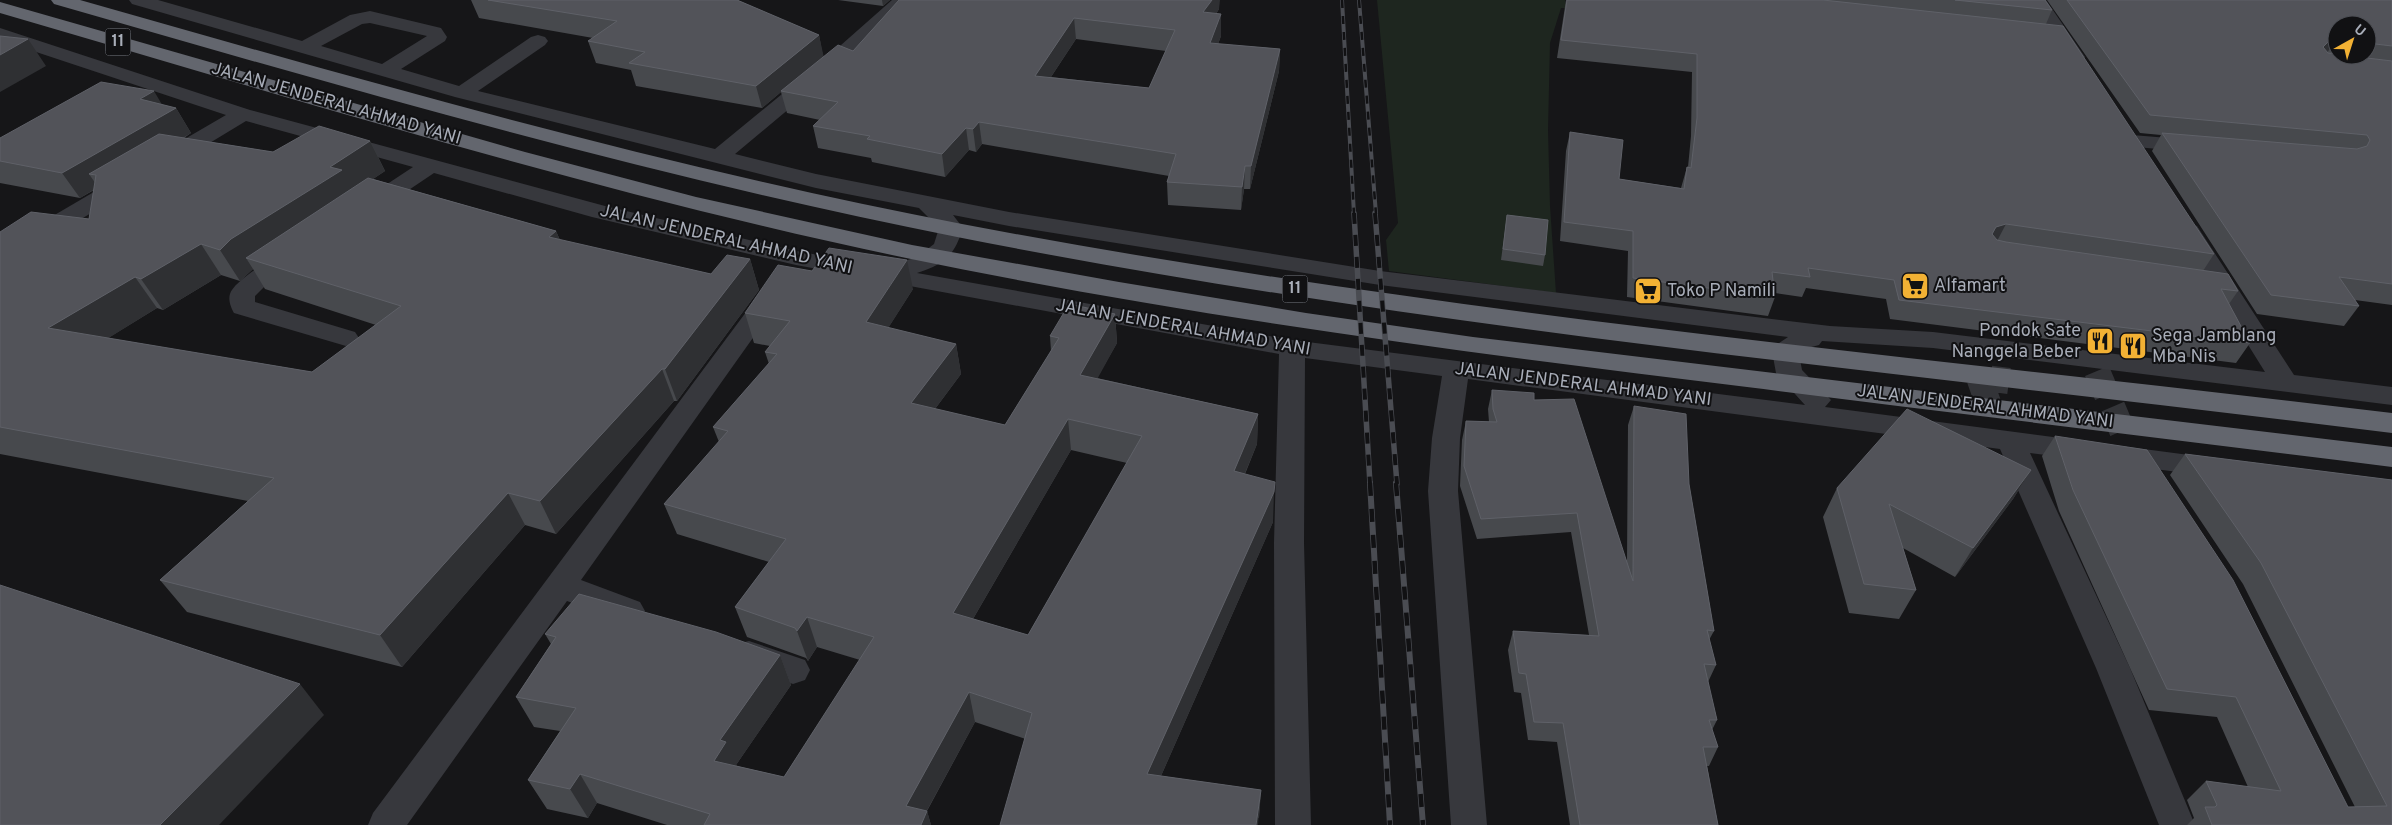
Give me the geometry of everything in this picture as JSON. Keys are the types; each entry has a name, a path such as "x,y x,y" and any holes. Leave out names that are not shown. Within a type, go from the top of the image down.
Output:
{"highway":[{"path":"18,13 51,0"},
{"name":"JALAN JENDERAL AHMAD YANI","path":"60,0 551,136 733,182 958,231 1307,291 1470,313 2392,423"},
{"name":"JALAN JENDERAL AHMAD YANI","path":"0,7 561,168 694,203 922,253 1148,295 1306,321 1433,339 2392,458"}],"street":[{"path":"138,0 462,93 816,181 924,203 1380,278 1830,334 1933,340 2095,365 2285,382 2392,396"},
{"path":"719,157 839,57 903,0"},
{"path":"2037,0 2089,77"},
{"path":"304,48 357,19 370,16 434,32 438,38 385,71"},
{"name":"JALAN JENDERAL AHMAD YANI","path":"0,34 243,114 600,212 796,258 883,275 1292,348 1872,422 2002,434 2134,451 2238,469"},
{"path":"2037,34 2062,37"},
{"path":"462,93 538,41"},
{"path":"0,257 243,114"},
{"path":"2147,165 2127,133 2211,148"},
{"path":"348,220 431,165"},
{"path":"883,275 926,262 945,247 951,228 944,218 924,203"},
{"path":"2178,213 2285,382"},
{"path":"308,246 260,277 242,294 243,307 346,338"},
{"path":"386,825 753,322 796,258"},
{"path":"2199,282 2224,286"},
{"path":"1830,334 1800,341 1785,351 1789,373 1816,400 1872,422"},
{"path":"1292,348 1289,543 1293,825"},
{"path":"1456,369 1446,438 1443,492 1469,825"},
{"path":"2002,434 2113,668 2177,825"},
{"path":"2134,451 2162,489"},
{"path":"560,585 653,619"},
{"path":"719,643 793,670"}],"shaded area":[{"path":"1377,0 1565,0 1567,8 1561,8 1550,43 1548,130 1550,206 1556,293 1389,271 1386,240 1398,223"}],"building":[{"path":"488,0 737,0 819,35 756,86 629,63 645,52 588,41 617,21"},
{"path":"899,0 1212,0 1203,12 1221,14 1210,43 1280,49 1251,166 1245,166 1242,187 1167,182 1176,154 979,122 973,129 966,128 942,154 867,139 870,136 813,126 838,102 781,91 838,45 853,51","holes":["1074,18 1175,30 1149,88 1035,76"]},
{"path":"1567,0 1823,0 2063,26 2214,254 2006,224 1996,227 1992,234 1997,240 2006,242 2228,274 2238,291 2221,289 2250,343 1899,300 1894,280 1808,268 1810,277 1772,272 1775,297 1633,278 1633,231 1564,222 1570,132 1623,140 1619,179 1684,189 1687,167 1691,168 1697,118 1697,54 1561,40"},
{"path":"1955,0 2045,0 2052,10"},
{"path":"2067,0 2392,0 2392,46 2377,44 2377,15 2327,15 2327,43 2323,47 2327,52 2327,65 2377,65 2377,59 2392,61 2392,284 2339,277 2359,306 2271,295 2162,133 2357,149 2367,146 2370,140 2367,135 2150,115"},
{"path":"0,36 28,39 0,55"},
{"path":"101,82 154,91 140,99 176,108 62,173 0,161 0,138"},
{"path":"319,126 370,141 330,167 342,170 231,239 220,250 201,244 141,279 135,277 48,328 312,372 401,306 246,258 368,178 556,231 549,237 711,274 727,255 750,259 665,369 662,369 540,501 508,493 380,635 160,580 274,478 0,427 0,232 31,212 89,219 96,175 89,174 159,134 273,152"},
{"path":"1507,215 1548,220 1545,255 1503,249"},
{"path":"829,248 907,260 866,322 956,344 911,403 1005,425 1059,338 1050,336 1069,304 1115,314 1080,375 1258,414 1234,471 1275,482 1274,492 1147,774 1261,790 1256,825 1000,825 1032,713 969,692 906,806 927,811 921,825 704,825 710,814 580,774 570,789 528,780 576,708 516,697 556,637 545,634 579,594 716,632 780,655 720,740 726,742 714,761 784,777 874,637 807,617 797,631 795,628 735,607 786,539 664,504 728,431 713,427 777,354 765,352 790,321 745,313 778,265 812,271","holes":["1068,419 1142,436 1028,635 953,613"]},
{"path":"1492,390 1534,393 1534,400 1574,399 1633,581 1634,406 1686,414 1689,484 1714,631 1707,630 1716,665 1704,664 1717,720 1709,720 1718,747 1703,747 1718,825 1580,825 1563,723 1534,722 1526,674 1519,673 1513,631 1599,636 1577,513 1481,519 1464,466 1466,421 1497,422 1493,409"},
{"path":"1907,409 2031,470 1973,548 1889,504 1916,590 1864,584 1837,488"},
{"path":"2055,436 2147,450 2233,580 2348,807 2387,806 2261,563 2185,454 2392,480 2392,825 2212,825 2205,807 2215,807 2217,805 2206,781 2281,791 2236,697 2167,689 2073,490"},
{"path":"0,585 300,684 160,825 0,825"}],"tunnel":[{"path":"2097,371 2127,442"},
{"path":"1988,403 1979,377 2009,381"}],"railway":[{"path":"1342,0 1354,214"},
{"path":"1359,0 1376,214"},
{"path":"1354,213 1370,484"},
{"path":"1375,213 1397,484"},
{"path":"1370,483 1390,825"},
{"path":"1396,483 1423,825"}],"place":[{"name":"Alfamart","path":"1915,286"},
{"name":"Toko P Namili","path":"1648,291"},
{"name":"Pondok Sate Nanggela Beber","path":"2100,341"},
{"name":"Sega Jamblang Mba Nis","path":"2133,346"}]}
